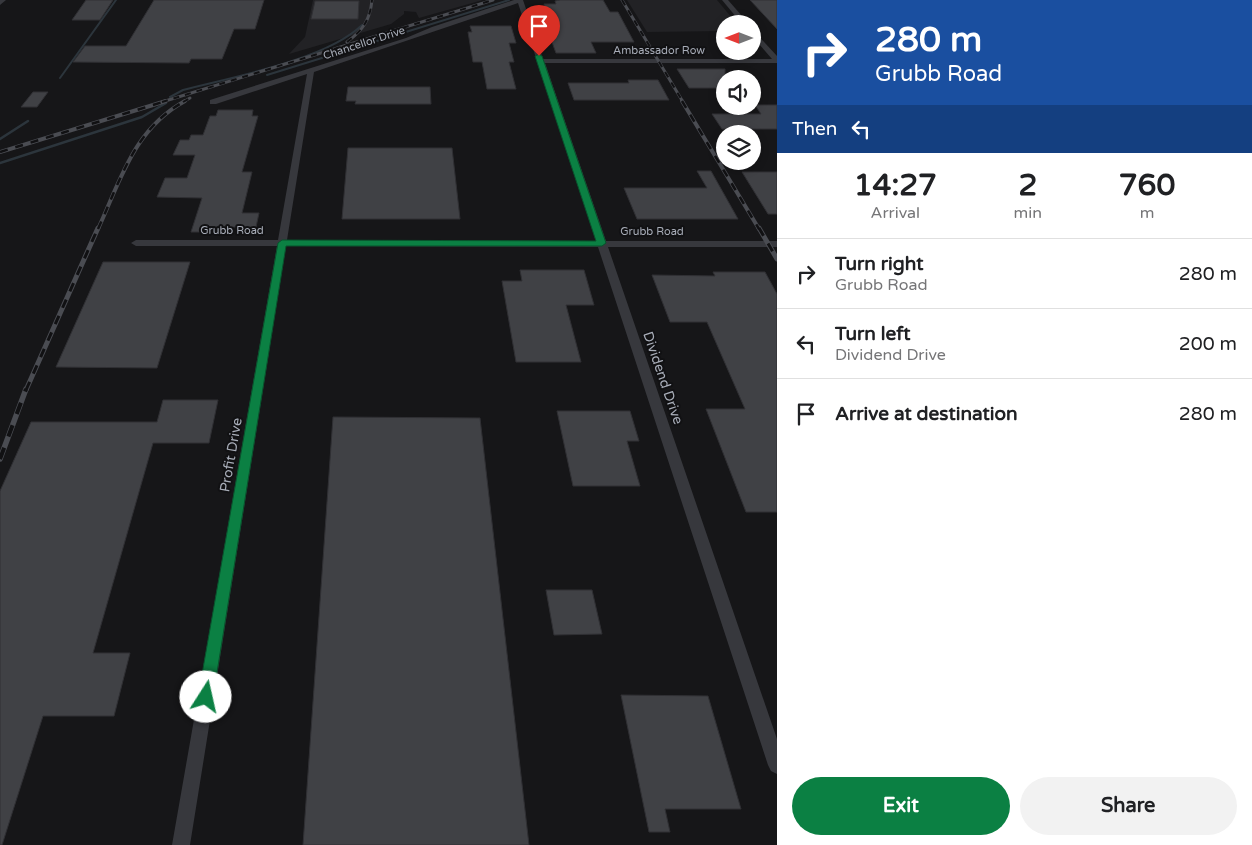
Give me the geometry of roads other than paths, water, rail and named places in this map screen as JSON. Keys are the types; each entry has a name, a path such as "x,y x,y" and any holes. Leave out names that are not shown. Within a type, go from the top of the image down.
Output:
{"street":[{"path":"0,4 3,0"},
{"name":"Dividend Drive","path":"520,0 777,765"},
{"name":"Chancellor Drive","path":"214,102 408,40 434,28 520,0"},
{"path":"725,0 738,15"},
{"path":"761,42 777,61"},
{"name":"Ambassador Row","path":"540,60 777,61"},
{"name":"Profit Drive","path":"181,845 311,70"},
{"name":"Grubb Road","path":"136,243 777,244"}],"waterway":[{"path":"60,78 116,0"},
{"path":"267,75 509,0"},
{"path":"170,97 183,90 252,73 302,58 326,48 362,25"},
{"path":"0,163 142,117 166,103"},
{"path":"0,139 28,121"}],"railway":[{"path":"347,42 365,24 370,13 372,0"},
{"path":"162,102 493,0"},
{"path":"622,0 683,102"},
{"path":"183,102 190,98"},
{"path":"0,152 166,101"},
{"path":"98,229 122,174 141,141 168,112 185,101"},
{"path":"682,101 759,229"},
{"path":"26,390 98,228"},
{"path":"759,228 777,259"},
{"path":"0,459 26,389"}]}
